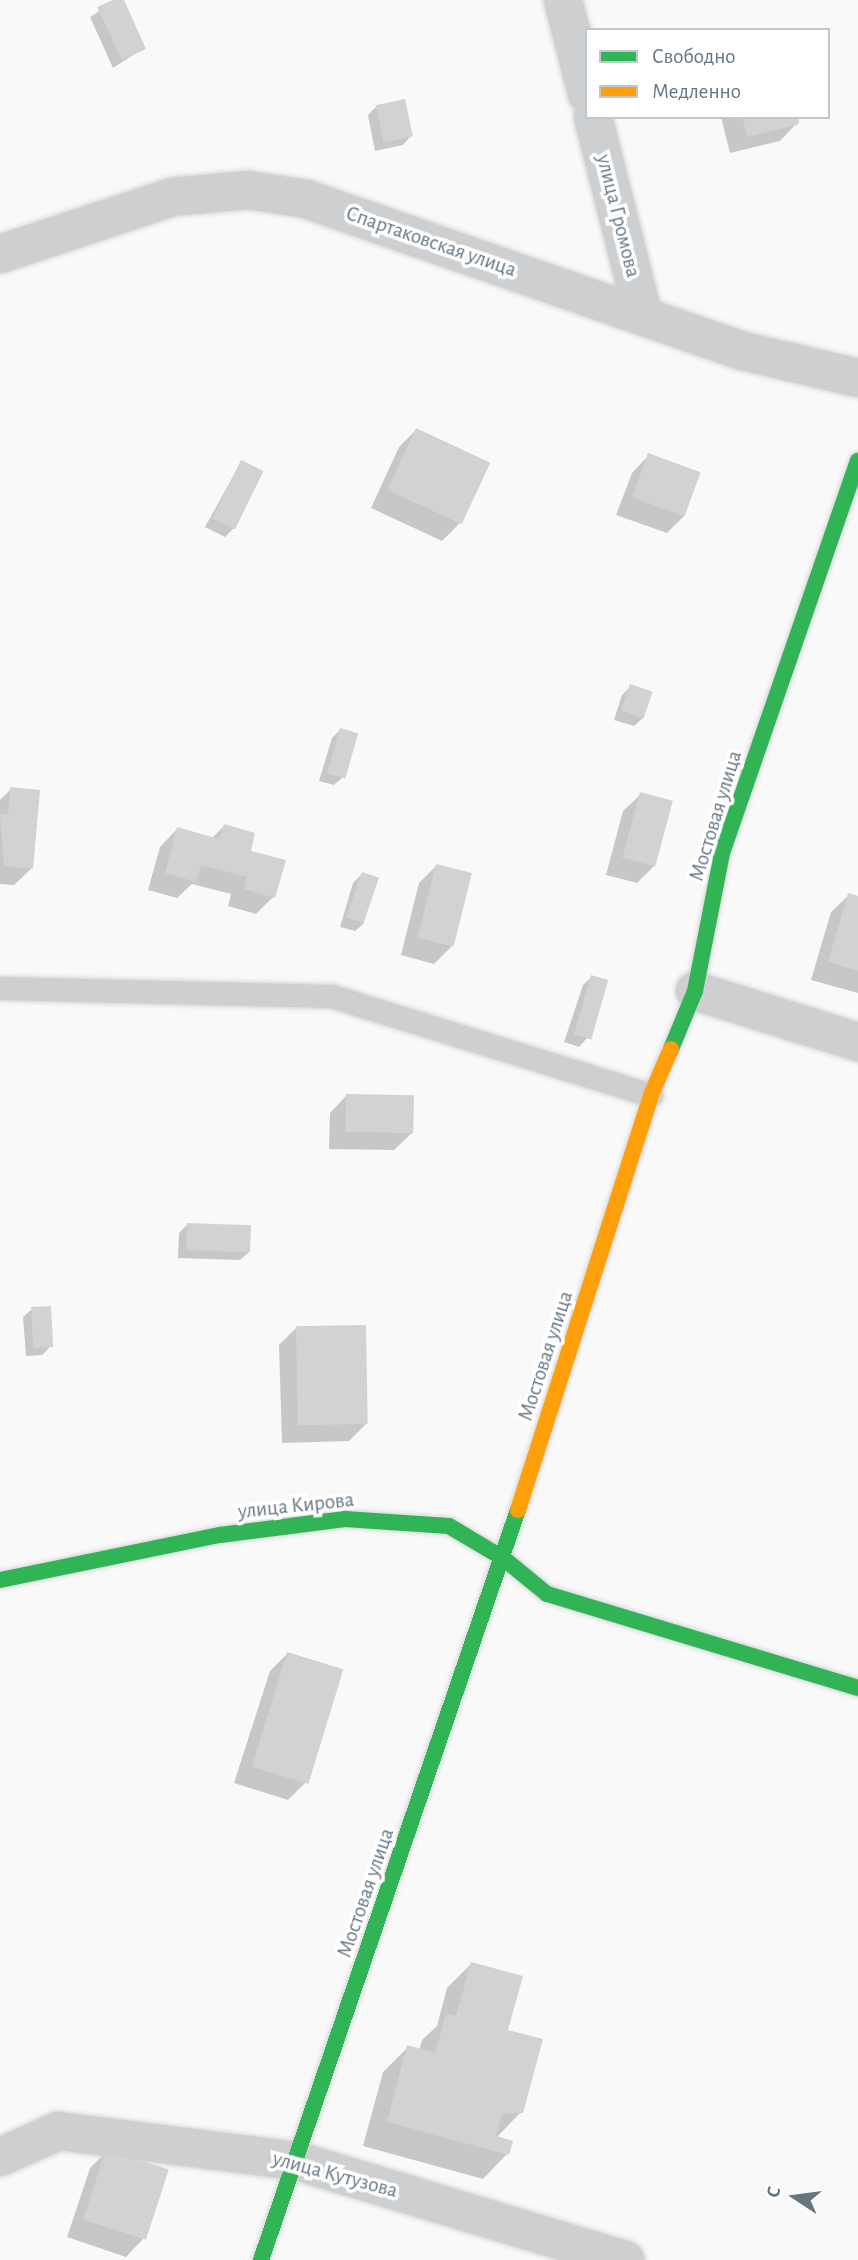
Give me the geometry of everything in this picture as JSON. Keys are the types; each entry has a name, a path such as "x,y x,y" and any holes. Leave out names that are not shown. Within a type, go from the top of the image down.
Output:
{"street":[{"path":"562,0 585,86"},
{"name":"улица Громова","path":"594,119 643,314"},
{"name":"Спартаковская улица","path":"0,254 172,197 248,190 306,199 743,351 858,378"},
{"name":"Мостовая улица","path":"261,2260 503,1558 651,1095 695,991 722,853 858,461"},
{"path":"695,991 858,1042"},
{"name":"улица Кирова","path":"0,1580 219,1535 345,1519 449,1526 503,1558 547,1594 858,1688"},
{"name":"улица Кутузова","path":"0,2157 58,2131 297,2161 625,2260"}],"lane":[{"path":"0,988 331,996 651,1095"}],"building":[{"path":"113,0 124,0 146,49 122,60 97,7"},
{"path":"405,99 413,136 384,142 376,105"},
{"path":"742,119 798,119 799,124 747,137"},
{"path":"416,428 490,463 462,524 387,490"},
{"path":"648,453 701,472 685,516 632,497"},
{"path":"241,460 263,471 235,529 213,518"},
{"path":"630,684 653,692 644,718 621,710"},
{"path":"340,728 358,733 345,778 327,773"},
{"path":"10,787 40,790 33,869 4,866 0,814 8,814"},
{"path":"640,792 673,801 655,866 622,858"},
{"path":"224,824 255,833 251,851 286,860 275,898 244,889 247,877 201,865 196,882 165,873 177,827 219,839"},
{"path":"436,864 472,873 454,947 418,938"},
{"path":"362,872 379,878 363,923 346,917"},
{"path":"848,893 858,896 858,971 828,962"},
{"path":"591,975 608,980 591,1040 574,1035"},
{"path":"346,1094 414,1095 413,1133 345,1132"},
{"path":"187,1223 251,1225 250,1252 186,1250"},
{"path":"51,1306 53,1347 33,1348 31,1307"},
{"path":"366,1325 368,1424 298,1425 296,1326"},
{"path":"287,1652 343,1669 308,1784 252,1767"},
{"path":"471,1962 523,1976 508,2030 543,2039 523,2113 502,2114 496,2136 513,2141 509,2155 387,2122 407,2045 435,2053 446,2014 456,2016"},
{"path":"106,2149 169,2169 146,2240 83,2219"}],"traffic: fast":[{"path":"671,1049 695,991 722,853 858,461"},
{"path":"261,2260 518,1510"},
{"path":"0,1580 220,1535 345,1519 449,1526 503,1558 547,1594 858,1688"}],"traffic: slow":[{"path":"518,1510 651,1095 671,1049"}]}
